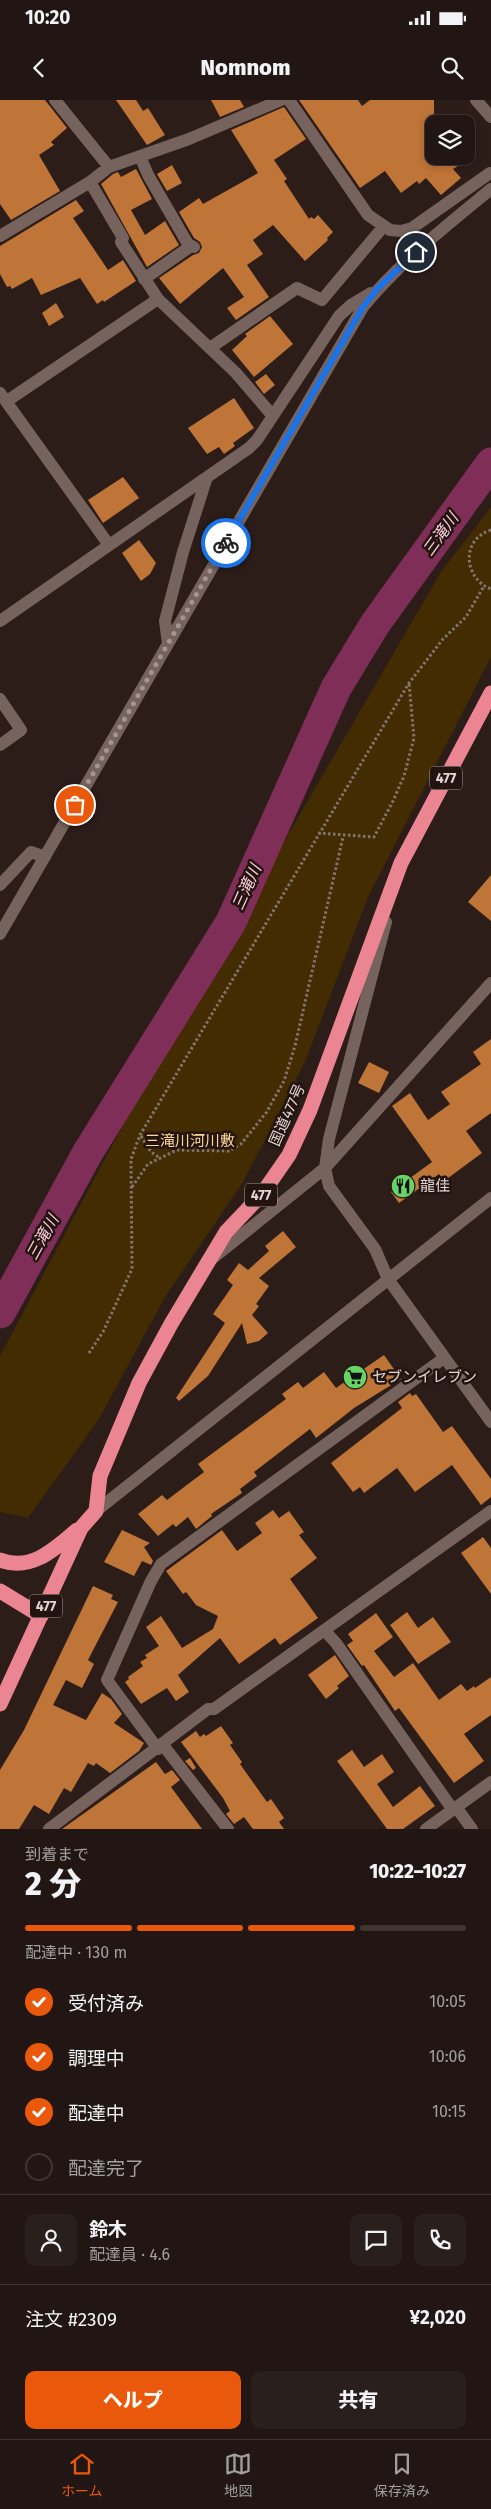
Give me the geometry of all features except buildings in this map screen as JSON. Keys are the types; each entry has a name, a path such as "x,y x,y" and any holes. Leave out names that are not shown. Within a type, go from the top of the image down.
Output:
{"highway":[{"name":"国道477号","path":"96,1511 100,1476 140,1383 226,1232 262,1194 289,1155 310,1110 401,863 491,693"},
{"name":"477","path":"0,1560 18,1565 43,1557 80,1528 96,1511"},
{"name":"477","path":"0,1704 80,1528"},
{"name":"477","path":"0,1591 41,1616"}],"street":[{"path":"55,100 109,167"},
{"path":"0,236 90,182 109,167 189,139 281,100"},
{"path":"289,100 368,215 383,227 401,231 412,228 490,172"},
{"path":"476,100 491,117"},
{"path":"140,156 158,194 188,244 193,246 144,279"},
{"path":"90,182 123,238 120,242 158,299 236,373 272,416"},
{"path":"0,934 360,312 377,289 429,240 491,189"},
{"path":"210,348 297,288 322,300 383,227"},
{"path":"0,621 249,448 257,440 338,316 350,305 377,289"},
{"path":"109,545 3,397 158,299"},
{"path":"168,644 165,621 183,552 207,477"},
{"path":"0,699 21,730 0,745"},
{"path":"0,885 31,852 45,857"},
{"path":"401,863 329,1139 325,1168 329,1186 375,1249 388,1279 444,1358 490,1418"},
{"path":"208,1262 325,1168 491,983"},
{"path":"96,1511 491,1198"},
{"path":"228,1829 106,1680 151,1581 161,1564 444,1358"},
{"path":"49,1829 161,1747 169,1738 208,1709 214,1709 491,1511"},
{"path":"324,1630 336,1642 472,1829"},
{"path":"426,1829 491,1782"}],"path":[{"path":"491,530 480,535 469,552 471,571 484,586 491,589"},
{"path":"90,1352 103,1332 132,1269 131,1160 140,1135 409,683 442,639 466,617 484,586"},
{"path":"318,834 374,836 394,802 404,776 414,738 409,683"},
{"path":"132,1187 148,1164 177,1150 228,1151 241,1144 266,1113 284,1081 295,1046 343,836"},
{"path":"140,1135 151,1152 160,1158"}],"green space":[{"name":"三滝川河川敷","path":"491,507 491,657 368,897 305,1062 243,1182 165,1297 99,1419 28,1518 0,1512 0,1356 132,1108 282,845 441,572"}],"waterway":[{"name":"三滝川","path":"0,1313 88,1152 231,922 336,688 375,624 491,463"}],"way so far":[{"path":"75,805 226,543"}],"place":[{"name":"龍佳","path":"403,1186"},
{"name":"セブンイレブン","path":"355,1377"}],"route":[{"path":"226,543 363,307 377,289 416,252"}]}
